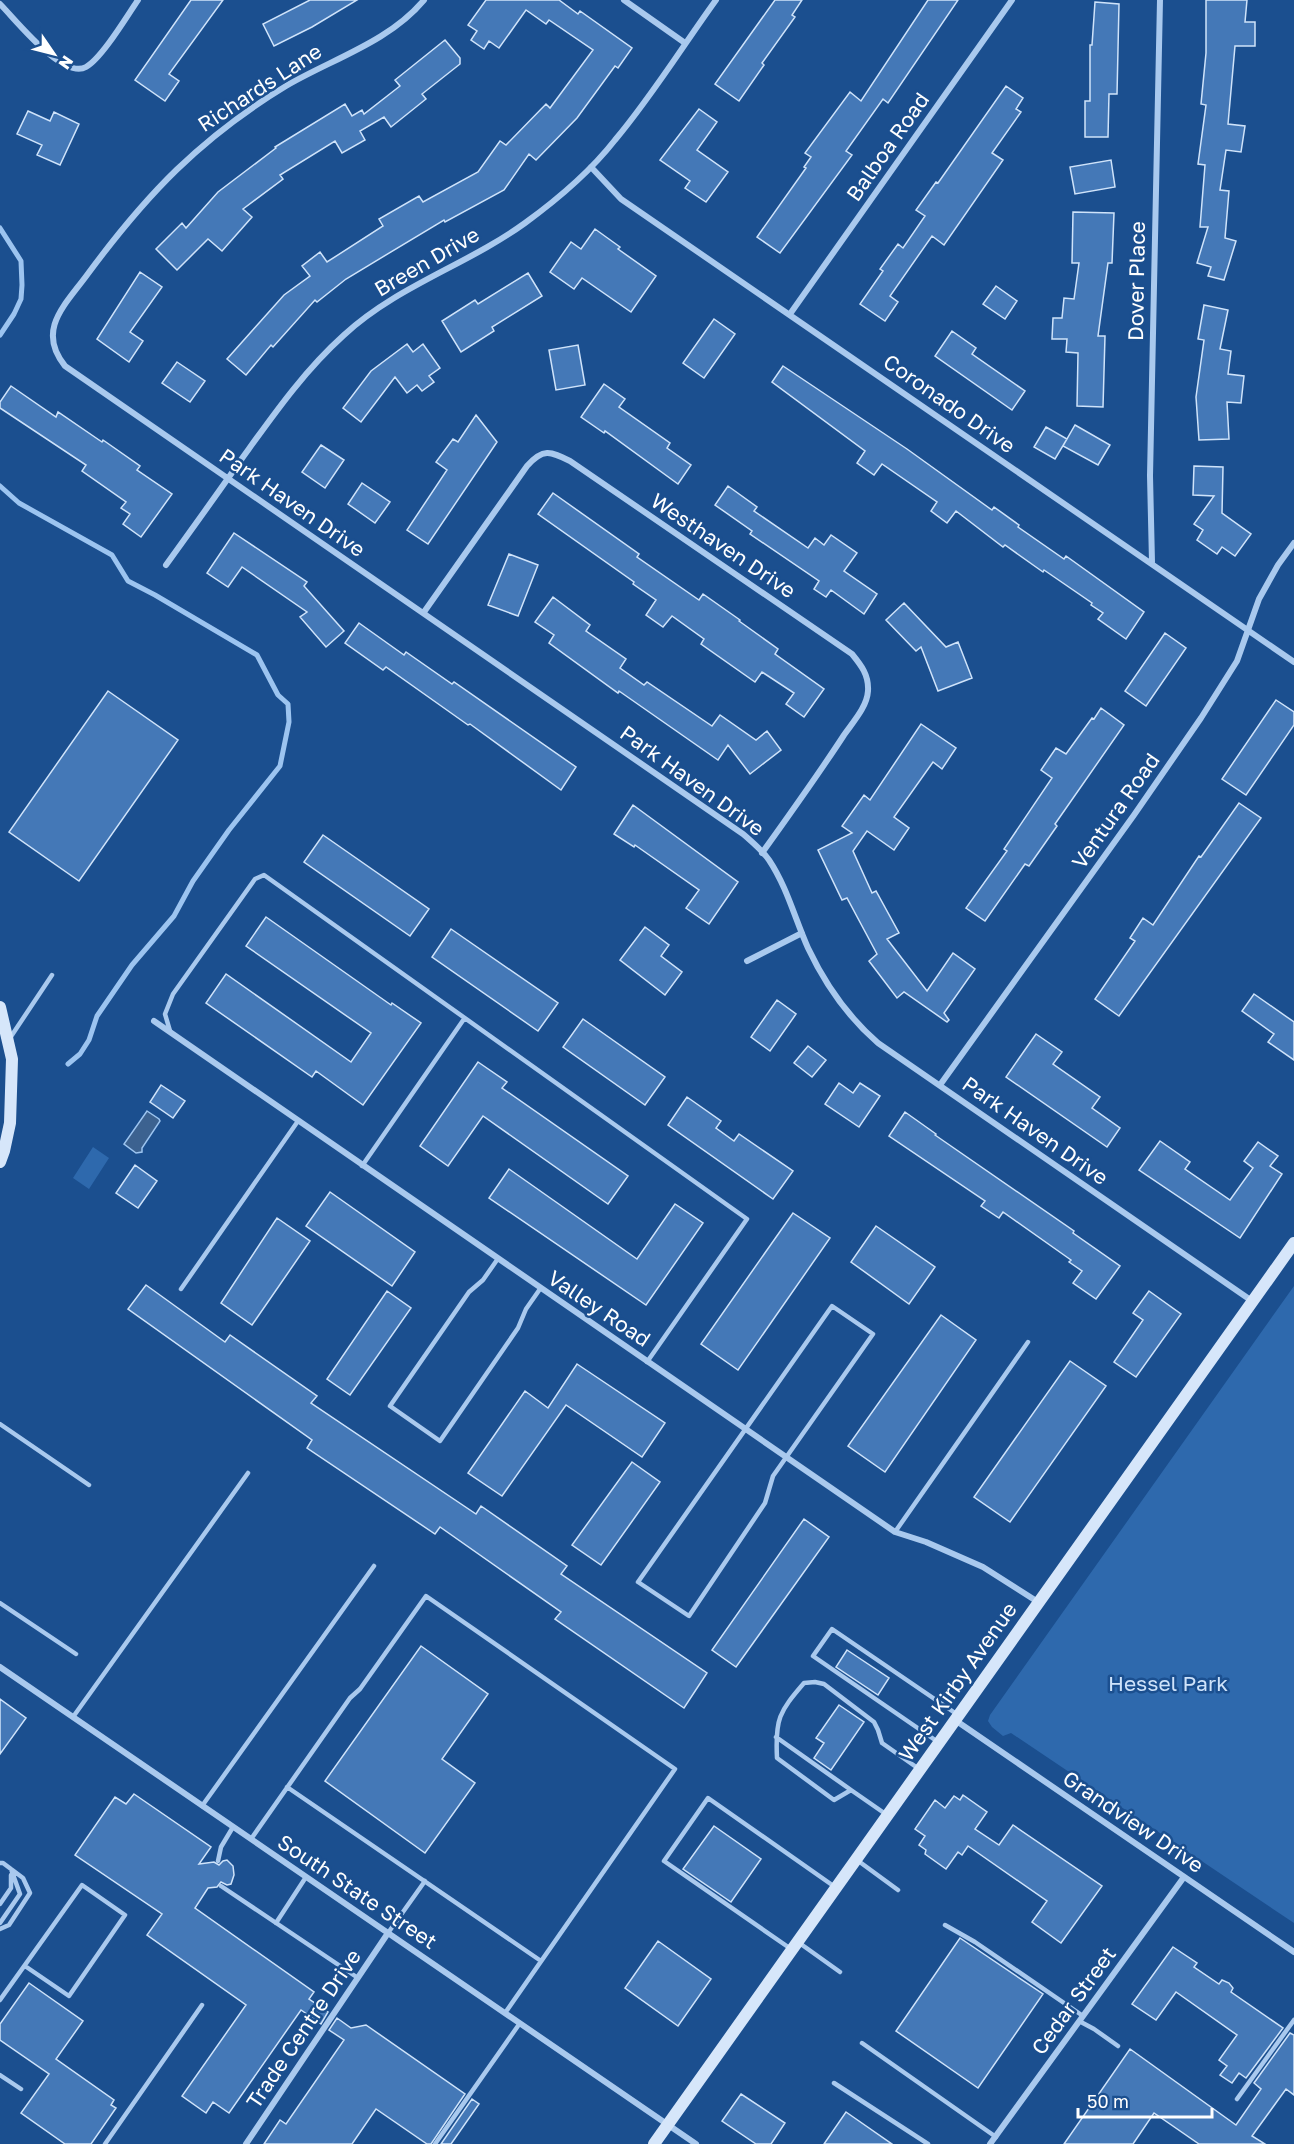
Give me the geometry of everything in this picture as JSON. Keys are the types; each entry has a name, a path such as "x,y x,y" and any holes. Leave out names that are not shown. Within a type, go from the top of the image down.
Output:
{"main road":[{"path":"0,1007 12,1059 9,1123 0,1162"},
{"name":"West Kirby Avenue","path":"654,2144 1294,1243"}],"street":[{"path":"0,4 56,60 79,70 89,66 101,52 138,0"},
{"name":"Richards Lane","path":"52,342 55,322 60,311 122,228 159,186 204,143 286,86 375,40 414,11 424,0"},
{"path":"624,0 685,43"},
{"name":"Breen Drive","path":"166,564 280,405 306,373 344,334 409,288 486,248 524,224 562,195 622,132 716,0"},
{"name":"Balboa Road","path":"790,314 1012,0"},
{"name":"Dover Place","path":"1152,562 1150,476 1160,0"},
{"name":"Coronado Drive","path":"591,167 621,199 1011,468 1152,562 1294,662"},
{"name":"Park Haven Drive","path":"52,342 58,358 65,366 743,834 762,853 774,870 824,978 865,1032 1252,1301"},
{"name":"Westhaven Drive","path":"424,612 527,466 536,456 543,453 555,453 852,654 867,676 868,690 865,703 826,764 762,853"},
{"name":"Ventura Road","path":"940,1085 1201,718 1237,661 1259,599 1278,565 1294,543"},
{"path":"747,961 802,933"},
{"name":"Valley Road","path":"154,1021 497,1260 895,1532 926,1542 983,1566 1038,1602"},
{"name":"South State Street","path":"0,1667 696,2144"},
{"name":"Grandview Drive","path":"956,1717 1294,1952"},
{"name":"Cedar Street","path":"990,2144 1184,1877"},
{"name":"Trade Centre Drive","path":"246,2144 388,1933"}],"lane":[{"path":"170,1031 165,1014 173,994 255,879 264,875 747,1219 647,1362"},
{"path":"9,1041 52,975"},
{"path":"362,1166 464,1019"},
{"path":"181,1289 298,1121"},
{"path":"497,1260 483,1280 469,1292 390,1406 440,1441 518,1328 526,1309 540,1289"},
{"path":"832,1306 873,1334 773,1476 765,1503 689,1616 638,1582 745,1430 832,1306"},
{"path":"895,1532 1028,1342"},
{"path":"0,1424 89,1485"},
{"path":"73,1717 248,1473"},
{"path":"202,1806 374,1566"},
{"path":"252,1839 350,1698 360,1689 426,1596 436,1602 675,1769 505,2013"},
{"path":"0,1612 2,1604 76,1654"},
{"path":"938,1742 813,1656 832,1629 956,1717"},
{"path":"851,1790 834,1800 777,1758 776,1737 780,1714 804,1683 824,1684 874,1722 882,1743 919,1769"},
{"path":"776,1737 887,1815"},
{"path":"287,1786 541,1962"},
{"path":"836,1887 708,1798 664,1862 840,1972"},
{"path":"218,1861 221,1847 233,1827"},
{"path":"855,1859 898,1890"},
{"path":"0,1929 9,1924 30,1893 23,1878 1,1862"},
{"path":"0,1905 11,1888 11,1869"},
{"path":"0,1923 20,1894 11,1869"},
{"path":"276,1923 306,1876"},
{"path":"388,1933 425,1881"},
{"path":"0,2000 82,1885 125,1915 69,1996 25,1966"},
{"path":"220,1886 358,1978"},
{"path":"945,1925 975,1942 1118,2046"},
{"path":"105,2144 202,2005"},
{"path":"1237,2099 1294,2020"},
{"path":"435,2144 520,2023"},
{"path":"861,2043 996,2137"},
{"path":"0,2075 21,2089"},
{"path":"834,2083 927,2144"}],"green space":[{"path":"93,1147 109,1158 89,1189 73,1178"},
{"name":"Hessel Park","path":"1294,1286 1294,1923 1011,1733 1003,1736 988,1721 990,1715"}],"shaded area":[{"path":"147,1111 160,1121 142,1148 142,1152 136,1153 124,1144"}],"building":[{"path":"191,0 223,0 169,74 179,81 165,101 135,80"},
{"path":"310,0 357,0 312,27 274,46 263,24"},
{"path":"486,0 559,0 578,14 580,11 632,48 618,68 615,66 577,118 536,160 529,154 504,190 445,222 444,220 346,279 317,302 315,300 273,347 271,345 246,375 227,359 284,295 310,276 302,266 320,252 327,262 383,226 379,219 419,196 423,202 478,172 500,141 506,145 546,104 550,108 593,50 549,20 546,24 526,10 499,48 489,41 484,49 471,40 477,31 468,25"},
{"path":"775,0 802,0 792,15 795,17 762,63 764,65 739,101 715,84"},
{"path":"928,0 958,0 888,103 883,99 846,151 852,155 780,253 757,237 806,168 804,167 811,157 805,153 850,92 861,101"},
{"path":"1206,0 1247,0 1245,22 1255,22 1255,46 1235,46 1228,124 1245,126 1241,152 1226,150 1220,190 1229,191 1225,238 1236,241 1224,280 1208,276 1211,267 1197,263 1208,227 1200,227 1205,165 1198,164 1206,105 1201,104 1206,53"},
{"path":"1095,2 1119,4 1117,94 1109,94 1108,137 1085,137 1085,101 1090,101 1090,45 1092,45"},
{"path":"445,40 460,58 460,64 422,94 426,99 391,127 384,117 360,131 365,140 342,153 335,141 280,175 283,179 243,209 252,217 222,251 208,239 177,270 156,249 182,223 186,228 218,192 275,147 345,104 352,116 362,110 364,114 400,86 395,80"},
{"path":"1006,86 1023,98 1016,109 1021,112 992,153 1003,160 944,245 932,236 890,296 898,302 885,321 860,304 883,271 880,269 898,244 903,248 925,216 916,210 936,182 938,183"},
{"path":"699,109 717,122 697,150 728,172 706,202 685,188 690,181 660,160"},
{"path":"28,111 50,121 54,112 79,124 60,165 37,155 42,145 17,134"},
{"path":"1111,160 1115,187 1075,194 1070,167"},
{"path":"1073,212 1114,213 1112,263 1108,263 1098,336 1105,336 1103,407 1077,406 1078,353 1066,352 1067,339 1052,339 1053,318 1062,318 1064,298 1074,299 1079,263 1072,263"},
{"path":"595,229 620,247 618,249 656,276 631,312 582,278 574,289 550,272 571,242 581,249"},
{"path":"140,272 162,287 130,332 143,341 129,362 97,339"},
{"path":"528,273 542,296 492,327 494,331 461,352 442,321 475,300 478,304"},
{"path":"996,286 1017,301 1005,319 983,304"},
{"path":"1204,305 1228,310 1220,349 1231,351 1228,374 1244,376 1241,403 1227,402 1229,439 1199,440 1196,397 1204,340 1198,339"},
{"path":"714,319 735,334 704,378 683,363"},
{"path":"952,331 976,348 972,354 1025,391 1012,410 935,356"},
{"path":"407,344 413,352 423,344 440,368 429,376 434,382 422,391 417,385 407,393 395,377 361,422 343,408 371,371"},
{"path":"578,345 585,385 556,390 549,350"},
{"path":"177,362 205,381 190,402 162,383"},
{"path":"783,366 907,449 992,510 994,507 1064,559 1066,556 1144,612 1126,639 1098,619 1103,613 1091,605 1092,603 1005,545 1003,547 956,511 947,523 931,511 937,502 882,464 874,475 857,463 865,451 772,382"},
{"path":"604,384 625,399 619,407 670,443 667,448 691,465 678,484 605,431 604,433 581,417"},
{"path":"11,386 56,417 58,412 102,442 103,440 140,466 137,470 172,494 141,537 123,524 130,514 121,508 126,502 82,471 86,465 0,408 0,402"},
{"path":"476,415 497,442 428,544 407,530 447,470 436,462 453,439 458,442"},
{"path":"1075,425 1110,445 1098,465 1063,446"},
{"path":"1046,427 1067,439 1055,459 1034,447"},
{"path":"321,445 344,460 325,488 302,472"},
{"path":"1194,466 1223,467 1222,513 1251,534 1235,556 1222,547 1217,554 1197,540 1203,530 1194,524 1214,496 1193,495"},
{"path":"362,483 390,502 375,523 348,504"},
{"path":"728,486 757,507 754,511 808,548 815,538 824,545 831,535 857,553 844,571 877,594 864,614 831,590 826,597 814,589 819,581 750,534 752,531 715,505"},
{"path":"553,493 639,554 637,557 699,600 703,594 740,620 778,649 775,654 824,689 804,717 786,704 794,693 762,672 755,682 701,644 704,639 672,616 663,627 646,615 656,600 538,514"},
{"path":"234,533 307,582 304,586 344,631 326,647 300,617 307,612 242,567 228,587 207,573"},
{"path":"509,554 538,565 518,616 488,605"},
{"path":"553,597 590,625 586,631 626,659 620,668 644,685 647,682 712,726 720,715 756,740 767,731 781,750 750,774 728,745 718,760 619,691 618,693 549,643 554,635 535,622"},
{"path":"904,603 946,647 958,642 972,678 938,691 921,647 916,651 886,620"},
{"path":"359,623 404,655 406,652 452,684 454,682 576,767 561,790 470,724 468,725 386,667 383,670 345,643"},
{"path":"1165,633 1186,648 1146,706 1125,691"},
{"path":"108,691 178,740 79,881 9,832"},
{"path":"1276,700 1294,712 1294,725 1246,795 1222,779"},
{"path":"1101,708 1124,725 1055,824 1057,826 1029,866 1025,864 985,921 966,908 1007,851 1004,849 1052,778 1041,770 1056,748 1066,754"},
{"path":"921,724 956,748 942,769 933,762 894,817 909,828 894,850 867,831 853,851 872,893 876,891 899,933 887,939 927,991 953,953 975,969 944,1013 949,1020 947,1022 904,992 897,998 869,961 877,954 847,898 842,900 818,850 852,833 842,826 864,795 870,800"},
{"path":"1239,803 1261,818 1119,1016 1095,999 1135,941 1130,938 1143,918 1153,925 1199,856 1201,857"},
{"path":"633,805 738,882 709,924 686,908 699,890 635,845 634,847 614,834"},
{"path":"323,835 429,909 410,936 304,862"},
{"path":"266,917 391,1005 392,1003 421,1023 363,1105 316,1071 312,1077 206,1003 226,974 351,1062 371,1033 246,946"},
{"path":"645,927 669,945 661,956 682,972 665,995 620,960"},
{"path":"451,929 558,1003 538,1031 432,957"},
{"path":"1254,994 1294,1022 1294,1060 1268,1042 1274,1034 1242,1011"},
{"path":"777,1000 796,1014 770,1051 751,1037"},
{"path":"583,1019 665,1077 645,1105 563,1047"},
{"path":"1036,1034 1062,1052 1053,1064 1100,1097 1092,1108 1120,1128 1107,1147 1006,1077"},
{"path":"808,1046 826,1060 812,1077 794,1063"},
{"path":"478,1062 507,1082 502,1088 628,1176 608,1204 483,1116 448,1166 420,1146"},
{"path":"839,1083 853,1093 860,1083 880,1096 859,1127 825,1104"},
{"path":"161,1085 185,1101 173,1118 150,1102"},
{"path":"687,1097 721,1121 716,1128 734,1141 739,1134 793,1171 773,1199 668,1125"},
{"path":"905,1112 1120,1266 1096,1299 1073,1283 1082,1271 1069,1262 1071,1260 1003,1212 999,1218 981,1206 985,1201 889,1136"},
{"path":"1160,1141 1190,1162 1185,1169 1230,1200 1253,1168 1244,1161 1258,1142 1278,1156 1270,1166 1282,1174 1240,1238 1139,1170"},
{"path":"135,1165 157,1181 138,1208 116,1193"},
{"path":"509,1169 637,1259 675,1204 703,1223 646,1305 489,1198"},
{"path":"330,1192 415,1252 392,1286 306,1226"},
{"path":"793,1213 830,1238 738,1370 701,1344"},
{"path":"277,1218 310,1241 252,1325 221,1303"},
{"path":"876,1226 935,1267 909,1304 851,1262"},
{"path":"146,1285 225,1342 230,1335 317,1396 311,1403 476,1514 481,1506 567,1566 561,1574 707,1673 684,1708 555,1619 561,1612 440,1527 435,1534 307,1448 312,1440 128,1309"},
{"path":"387,1291 411,1308 350,1395 327,1379"},
{"path":"1149,1291 1181,1314 1136,1377 1114,1362 1143,1320 1133,1313"},
{"path":"941,1315 976,1340 885,1472 848,1446"},
{"path":"1070,1361 1106,1386 1010,1522 974,1497"},
{"path":"577,1364 665,1423 642,1457 566,1405 502,1496 468,1473 525,1391 548,1408"},
{"path":"632,1462 660,1482 601,1565 572,1545"},
{"path":"804,1519 829,1537 736,1667 712,1650"},
{"path":"421,1646 488,1694 442,1759 475,1783 425,1853 325,1781"},
{"path":"847,1650 889,1678 878,1695 836,1667"},
{"path":"0,1699 26,1718 0,1754"},
{"path":"839,1705 864,1722 831,1770 814,1758 824,1743 816,1738"},
{"path":"134,1794 211,1847 199,1864 214,1862 219,1865 227,1860 233,1866 234,1875 231,1884 221,1882 217,1887 208,1888 195,1908 314,1992 309,1999 328,2012 321,2024 301,2010 229,2113 213,2102 206,2113 182,2096 246,2005 147,1935 162,1914 75,1855 115,1797 126,1804"},
{"path":"963,1795 987,1812 975,1829 999,1845 1013,1825 1102,1886 1061,1943 1032,1922 1047,1901 968,1846 962,1855 958,1852 946,1869 925,1854 926,1850 919,1845 925,1836 915,1829 935,1800 945,1808 954,1796 960,1800"},
{"path":"714,1826 761,1859 731,1902 683,1869"},
{"path":"960,1938 1043,1994 978,2088 896,2031"},
{"path":"658,1941 711,1979 678,2026 625,1988"},
{"path":"1173,1947 1197,1963 1194,1967 1219,1984 1222,1980 1229,1983 1233,1988 1231,1992 1283,2028 1246,2078 1239,2073 1232,2083 1220,2075 1227,2066 1219,2060 1237,2035 1176,1992 1156,2020 1132,2004"},
{"path":"29,1983 83,2021 56,2059 114,2100 111,2105 116,2108 91,2144 65,2144 21,2113 49,2074 0,2040 0,2024"},
{"path":"337,2018 351,2028 366,2025 465,2094 431,2144 427,2144 376,2109 352,2144 264,2144 280,2120 286,2124 344,2040 329,2030"},
{"path":"1290,2033 1294,2035 1294,2095 1286,2089 1252,2136 1265,2144 1199,2144 1154,2113 1133,2144 1064,2144 1130,2049 1236,2125 1261,2089 1254,2083"},
{"path":"741,2094 785,2123 771,2144 756,2144 722,2121"},
{"path":"472,2099 479,2104 451,2144 441,2144"},
{"path":"846,2112 892,2144 824,2144"}],"waterway":[{"path":"0,228 21,261 22,285 21,299 0,335"},
{"path":"0,486 19,503 112,555 128,581 257,655 278,695 288,704 289,722 280,766 229,830 193,881 174,916 132,965 97,1016 89,1040 80,1054 68,1064"}]}
